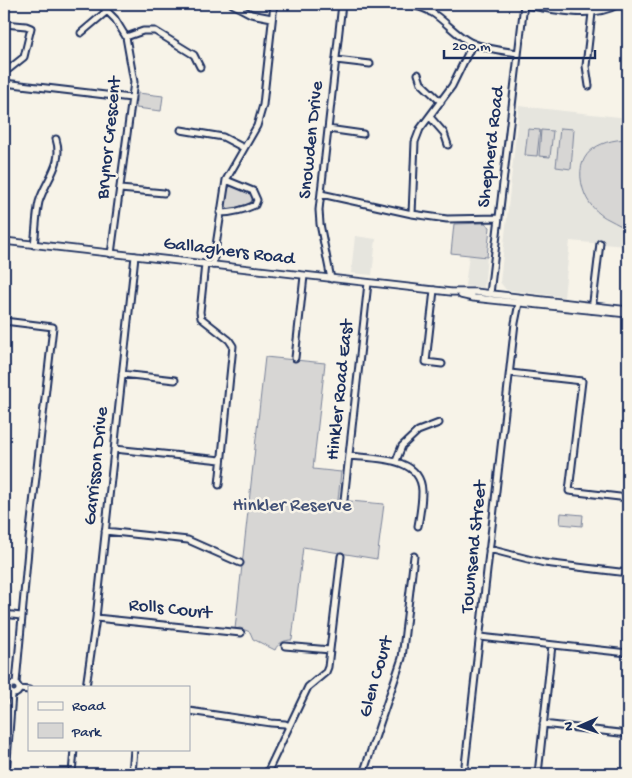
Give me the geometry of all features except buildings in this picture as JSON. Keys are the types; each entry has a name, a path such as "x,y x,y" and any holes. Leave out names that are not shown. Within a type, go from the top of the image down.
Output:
{"street":[{"name":"Brynor Crescent","path":"100,4 115,20 126,37 134,82 111,254"},
{"path":"232,4 251,14 272,18"},
{"path":"214,265 226,180 257,126 263,105 274,4"},
{"name":"Snowden Drive","path":"331,279 320,224 321,194 342,4"},
{"path":"397,4 414,6 430,12 463,38 473,43 492,49 518,52"},
{"path":"430,12 433,4"},
{"path":"524,5 592,13 611,9 619,4"},
{"name":"Shepherd Road","path":"490,297 524,5"},
{"path":"82,33 107,11"},
{"path":"589,86 586,66 592,13"},
{"path":"4,24 31,28 24,58 4,70"},
{"path":"126,37 143,31 155,31 194,55 200,67"},
{"path":"412,214 415,142 420,129 456,79 473,43"},
{"path":"336,60 370,64"},
{"path":"418,74 421,83 440,102"},
{"path":"4,83 131,98"},
{"path":"430,117 444,133 448,144"},
{"path":"328,129 364,134"},
{"path":"181,130 217,135 244,148"},
{"path":"34,245 40,199 55,169 59,149 56,139"},
{"path":"220,213 232,213 251,207 255,205 257,200 253,191 226,180"},
{"path":"120,189 164,193"},
{"path":"321,194 412,214 447,219 499,218"},
{"name":"Gallaghers Road","path":"4,241 628,312"},
{"path":"592,308 600,243"},
{"name":"Garrisson Drive","path":"88,686 135,256"},
{"path":"205,264 201,318 229,340 233,346 219,485"},
{"path":"295,358 304,276"},
{"name":"Hinkler Road East","path":"344,500 368,283"},
{"path":"434,290 426,362 442,364"},
{"name":"Gallaghers Road","path":"490,297 517,303 592,308"},
{"path":"628,302 628,312"},
{"name":"Townsend Street","path":"464,774 517,303"},
{"path":"4,321 53,327 21,616 16,683 19,689"},
{"path":"510,373 582,380 569,491 628,498"},
{"path":"122,374 175,380"},
{"path":"396,461 402,446 418,431 439,423"},
{"path":"114,449 221,460"},
{"path":"349,456 396,461 411,468 420,478 422,491 418,526"},
{"path":"105,531 188,540 240,563"},
{"path":"489,549 544,563 628,573"},
{"path":"269,774 308,687 326,672 328,668 340,556"},
{"name":"Glen Court","path":"363,774 402,658 414,556"},
{"path":"4,614 21,616"},
{"name":"Rolls Court","path":"96,618 241,633"},
{"path":"480,638 628,653"},
{"path":"538,774 552,645"},
{"path":"285,646 330,650"},
{"path":"12,694 6,688 16,683"},
{"path":"12,694 19,689 28,690"},
{"path":"6,774 12,694"},
{"path":"190,711 271,723 289,728"},
{"path":"543,724 628,734"},
{"path":"72,774 74,750"},
{"path":"132,774 134,750"}],"shaded area":[{"path":"519,106 628,118 628,242 626,242 625,246 570,241 564,297 506,290 500,282"},
{"path":"355,236 376,239 372,275 351,273"},
{"path":"469,255 487,257 484,288 465,286"}],"green space":[{"path":"138,93 163,96 161,111 136,108"},
{"path":"560,128 574,129 571,169 556,167"},
{"path":"528,129 540,130 537,156 525,155"},
{"path":"541,130 553,131 550,157 539,156"},
{"path":"628,139 628,228 605,218 593,208 583,189 581,167 590,151 598,146 606,142"},
{"path":"231,186 251,194 253,197 250,204 229,209 224,204 226,192"},
{"path":"485,223 490,227 487,257 451,253 454,224"},
{"name":"Hinkler Reserve","path":"265,357 325,363 313,469 341,472 338,500 384,504 377,559 303,547 292,640 282,642 275,650 253,639 250,632 240,628 235,629"},
{"path":"561,513 583,515 582,526 560,524"}]}
